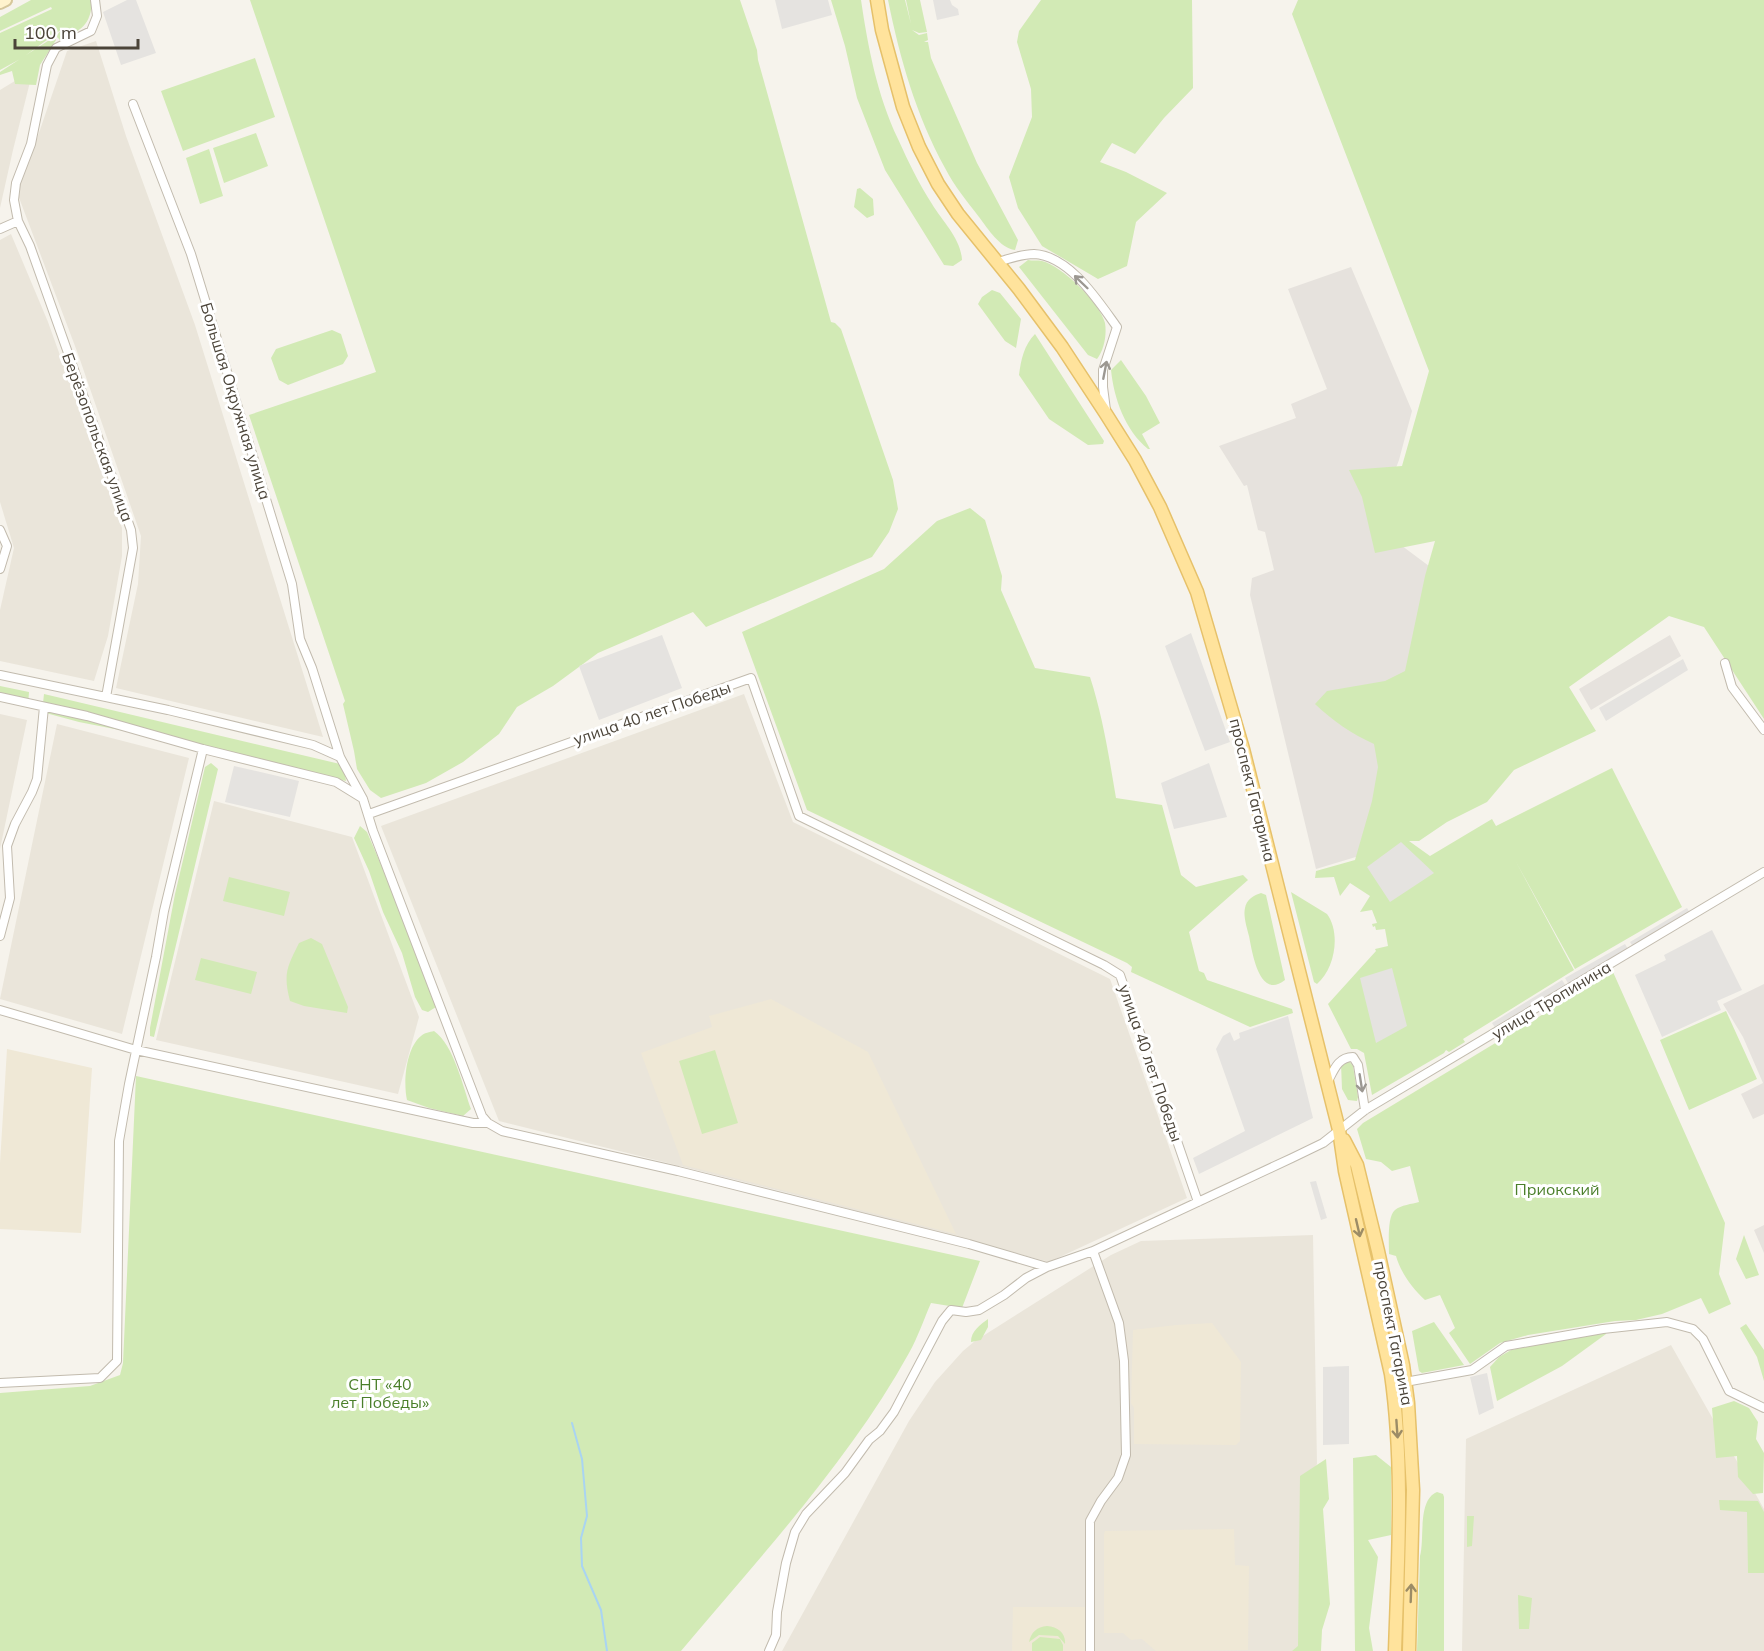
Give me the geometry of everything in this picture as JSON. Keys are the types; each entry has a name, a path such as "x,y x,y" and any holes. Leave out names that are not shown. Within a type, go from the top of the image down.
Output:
{"main road":[{"path":"0,3 6,0"},
{"name":"проспект Гагарина","path":"877,0 892,75 918,147 958,214 1062,347 1107,414 1160,507 1197,592 1243,749 1340,1130 1345,1171 1391,1374 1396,1408 1399,1503 1395,1651"},
{"name":"проспект Гагарина","path":"1340,1130 1357,1165 1388,1292 1406,1382 1413,1490 1409,1651"}],"street":[{"name":"Берёзопольская улица","path":"95,0 97,16 91,31 56,48 47,65 31,144 15,183 14,200 18,221 30,246 131,530 133,548 106,697"},
{"name":"Большая Окружная улица","path":"133,104 191,254 292,584 300,639 324,702 340,757 369,814"},
{"path":"0,229 18,221"},
{"path":"997,262 1019,256 1044,256 1068,270 1092,292 1117,327 1103,370 1107,414"},
{"path":"0,530 7,546 0,569"},
{"path":"1725,663 1732,687 1764,730"},
{"path":"0,675 168,710 280,737 313,745 340,757"},
{"name":"улица 40 лет Победы","path":"369,814 751,678 799,816 1104,964 1120,975 1198,1202"},
{"path":"0,697 87,717 336,782 363,799"},
{"path":"0,936 10,898 7,846 37,779 44,707"},
{"path":"0,1383 100,1378 117,1361 119,1141 164,911 203,749"},
{"path":"369,814 373,831 482,1116 488,1124"},
{"name":"улица Тропинина","path":"769,1651 776,1635 777,1612 786,1563 795,1532 806,1514 845,1473 869,1440 880,1431 894,1412 942,1321 951,1310 966,1312 979,1310 1026,1278 1047,1267 1093,1251 1323,1143 1365,1110 1764,872"},
{"path":"0,1010 136,1050 473,1123 488,1124 502,1131 678,1171 969,1244 1047,1267"},
{"path":"1327,1083 1339,1062 1345,1057 1353,1057 1358,1065 1365,1110"},
{"path":"1090,1651 1090,1521 1101,1501 1119,1478 1126,1455 1124,1361 1119,1323 1093,1251"},
{"path":"1406,1382 1472,1370 1506,1346 1603,1329 1667,1322 1693,1329 1703,1339 1729,1391 1764,1408"}],"shaded area":[{"path":"127,0 136,0 156,53 121,65 103,12"},
{"path":"775,0 828,0 832,15 782,29"},
{"path":"933,0 950,0 952,5 958,9 959,15 937,20"},
{"path":"96,41 126,136 195,325 323,737 116,688 138,584 141,536 78,354 18,195 20,182 67,51"},
{"path":"33,70 13,150 0,208 0,90"},
{"path":"11,234 48,322 122,528 122,556 108,636 94,681 0,661 0,610 14,548 0,502 0,240"},
{"path":"1351,267 1412,411 1399,460 1374,525 1433,569 1359,856 1316,869 1250,595 1252,578 1274,570 1265,532 1258,530 1247,485 1244,486 1219,446 1296,418 1291,404 1327,389 1288,289"},
{"path":"1191,633 1230,742 1205,751 1165,646"},
{"path":"662,635 682,688 599,720 579,666"},
{"path":"1670,635 1681,656 1591,710 1579,689"},
{"path":"1683,659 1688,670 1606,721 1599,708"},
{"path":"744,694 793,822 1110,979 1187,1198 1049,1262 792,1194 499,1121 381,826"},
{"path":"0,714 27,720 0,849"},
{"path":"57,724 189,758 122,1034 0,999"},
{"path":"1209,763 1227,817 1174,829 1161,783"},
{"path":"234,766 299,781 290,817 225,802"},
{"path":"214,801 352,837 419,1017 398,1094 156,1040"},
{"path":"1401,842 1434,873 1390,902 1367,867"},
{"path":"1687,908 1690,913 1633,947 1630,942"},
{"path":"1712,930 1742,990 1717,1001 1721,1010 1662,1037 1635,975 1666,960 1664,955"},
{"path":"1625,944 1628,949 1569,985 1565,978"},
{"path":"1392,968 1407,1026 1376,1043 1360,978"},
{"path":"1562,980 1566,986 1496,1029 1492,1023"},
{"path":"1764,984 1764,1114 1753,1119 1741,1094 1763,1083 1743,1037 1723,1004"},
{"path":"771,999 868,1052 956,1234 683,1165 641,1053 712,1027 709,1016"},
{"path":"1288,1016 1313,1118 1199,1174 1193,1158 1245,1131 1216,1049 1223,1036 1230,1032 1234,1041 1240,1038 1239,1033"},
{"path":"7,1049 92,1068 81,1233 0,1229 0,1163"},
{"path":"1316,1181 1327,1218 1321,1220 1310,1182"},
{"path":"1764,1225 1764,1253 1754,1230"},
{"path":"1313,1235 1317,1464 1303,1486 1305,1651 782,1651 909,1421 935,1382 975,1341 1111,1255 1141,1241"},
{"path":"1212,1323 1241,1362 1240,1441 1236,1445 1134,1444 1134,1408 1131,1403 1133,1330"},
{"path":"1671,1345 1764,1509 1764,1651 1462,1651 1466,1439"},
{"path":"1349,1366 1349,1444 1323,1445 1323,1367"},
{"path":"1487,1373 1494,1408 1479,1415 1470,1377"},
{"path":"1234,1529 1235,1565 1249,1566 1248,1650 1156,1651 1142,1639 1131,1640 1123,1633 1104,1633 1105,1531"},
{"path":"1013,1607 1085,1607 1085,1651 1012,1651"}],"green space":[{"path":"31,0 92,0 90,16 84,26 60,40 56,36 56,40 40,65 36,85 15,84 12,71 0,75 0,72 19,59 0,70 0,33 52,9 51,7 0,31 0,17","holes":["62,29 57,35 26,55"]},
{"path":"250,0 740,0 757,50 831,322 841,329 893,480 898,509 889,532 872,557 706,627 693,612 598,653 553,686 517,707 499,734 463,762 426,783 381,798 370,790 357,769 343,704 345,701 249,415 376,372"},
{"path":"831,0 861,0 870,53 884,105 918,180 951,231 961,252 962,260 953,266 944,265 885,170 857,98"},
{"path":"888,0 905,0 911,24 906,0 920,0 927,32 919,33 912,30 919,35 927,33 928,40 924,42 928,42 931,58 977,163 1018,240 1015,250 1004,246 990,232 952,181 935,148 910,86"},
{"path":"1041,0 1192,0 1193,88 1164,118 1135,154 1112,143 1100,162 1126,172 1167,193 1136,222 1127,266 1098,279 1042,246 1018,208 1009,177 1032,117 1031,89 1017,42 1019,31"},
{"path":"1298,0 1764,0 1764,719 1704,627 1669,616 1569,687 1596,731 1514,770 1487,802 1447,822 1419,841 1409,841 1430,856 1492,819 1496,826 1612,768 1682,907 1575,969 1515,860 1574,970 1463,1039 1465,1042 1449,1052 1446,1050 1372,1095 1364,1053 1351,1049 1328,1004 1376,951 1375,949 1388,946 1385,929 1376,930 1375,926 1373,927 1372,924 1377,923 1372,910 1360,912 1370,896 1350,883 1340,896 1334,877 1315,878 1316,871 1355,860 1372,801 1378,767 1374,744 1343,727 1315,704 1327,691 1385,681 1405,671 1425,576 1435,541 1375,553 1362,497 1349,470 1402,466 1429,371 1292,14"},
{"path":"255,58 275,117 183,151 161,91"},
{"path":"256,133 268,166 224,183 213,148"},
{"path":"209,149 223,196 200,204 186,158"},
{"path":"860,188 873,199 874,215 867,218 854,207 857,189"},
{"path":"1028,260 1042,261 1060,270 1079,286 1096,306 1106,328 1103,347 1097,359 1088,355 1019,267"},
{"path":"992,290 1000,293 1021,319 1016,348 1005,341 978,304 982,297"},
{"path":"332,330 341,334 348,356 343,364 288,385 279,380 271,358 276,349"},
{"path":"1035,334 1104,441 1103,444 1088,445 1049,419 1019,375 1022,358"},
{"path":"1121,360 1146,396 1160,423 1142,434 1150,449 1133,433 1118,403 1111,370"},
{"path":"970,508 985,520 1002,576 1001,590 1035,668 1090,677 1102,722 1116,798 1162,805 1181,875 1196,887 1243,875 1248,880 1189,932 1199,971 1204,973 1207,980 1292,1009 1293,1013 1250,1027 1131,972 1132,967 1127,963 807,810 742,632 884,569 937,521"},
{"path":"0,686 29,692 28,706 0,701"},
{"path":"44,694 340,764 346,781 206,747 79,722 42,712"},
{"path":"211,763 218,769 154,1037 150,1036 150,1028 175,894 205,767"},
{"path":"360,826 367,832 382,867 436,1007 428,1012 422,1010 415,997 402,953 354,838"},
{"path":"229,877 290,892 284,916 223,901"},
{"path":"1291,892 1327,914 1334,931 1332,960 1317,984 1314,982"},
{"path":"1261,893 1266,895 1285,980 1276,985 1269,984 1258,972 1245,918 1247,903"},
{"path":"311,938 322,944 348,1007 347,1013 304,1006 290,1001 287,984 289,965 299,943"},
{"path":"201,958 257,972 251,994 195,980"},
{"name":"Приокский","path":"1613,972 1725,1223 1719,1274 1731,1304 1709,1314 1701,1298 1662,1314 1636,1320 1615,1321 1528,1335 1500,1343 1470,1364 1449,1333 1455,1328 1440,1295 1425,1300 1408,1280 1396,1256 1389,1254 1392,1213 1400,1207 1419,1202 1410,1166 1392,1171 1381,1162 1366,1159 1357,1129 1363,1123"},
{"path":"1726,1011 1757,1079 1689,1110 1660,1040"},
{"path":"434,1031 447,1046 461,1078 471,1109 463,1116 407,1100 405,1084 412,1049 422,1035"},
{"path":"715,1050 738,1123 702,1134 679,1061"},
{"path":"1349,1061 1353,1066 1357,1101 1348,1100 1342,1089 1341,1064"},
{"name":"СНТ «40 лет Победы»","path":"136,1076 980,1261 962,1308 931,1303 909,1353 859,1432 772,1544 681,1651 0,1651 0,1393 90,1386 120,1375 123,1363"},
{"path":"1744,1235 1759,1275 1746,1279 1736,1259"},
{"path":"988,1319 988,1327 981,1340 971,1342 974,1331"},
{"path":"1434,1322 1464,1365 1422,1373 1419,1371 1412,1331"},
{"path":"1746,1324 1764,1350 1764,1381 1757,1357 1740,1328"},
{"path":"1606,1331 1606,1334 1562,1366 1497,1401 1490,1367 1499,1357 1511,1350"},
{"path":"1734,1401 1749,1408 1758,1422 1756,1439 1764,1453 1763,1493 1753,1494 1738,1477 1737,1456 1716,1458 1712,1408"},
{"path":"1376,1455 1391,1467 1391,1535 1368,1540 1378,1557 1369,1628 1373,1651 1355,1651 1353,1458"},
{"path":"1326,1459 1329,1499 1323,1509 1330,1604 1322,1630 1321,1651 1292,1651 1298,1646 1300,1476"},
{"path":"1437,1492 1443,1494 1444,1497 1444,1651 1417,1651 1424,1511 1431,1496"},
{"path":"1719,1500 1758,1501 1764,1512 1764,1573 1748,1573 1747,1512 1720,1510"},
{"path":"1467,1516 1474,1516 1472,1546 1467,1547"},
{"path":"1518,1595 1532,1598 1529,1629 1519,1629"},
{"path":"1047,1626 1060,1631 1065,1644 1058,1636 1039,1635 1029,1642 1035,1631"},
{"path":"1040,1637 1060,1639 1063,1651 1032,1651 1032,1643"}],"waterway":[{"path":"572,1423 582,1459 587,1516 581,1538 582,1566 601,1610 607,1651"}]}
